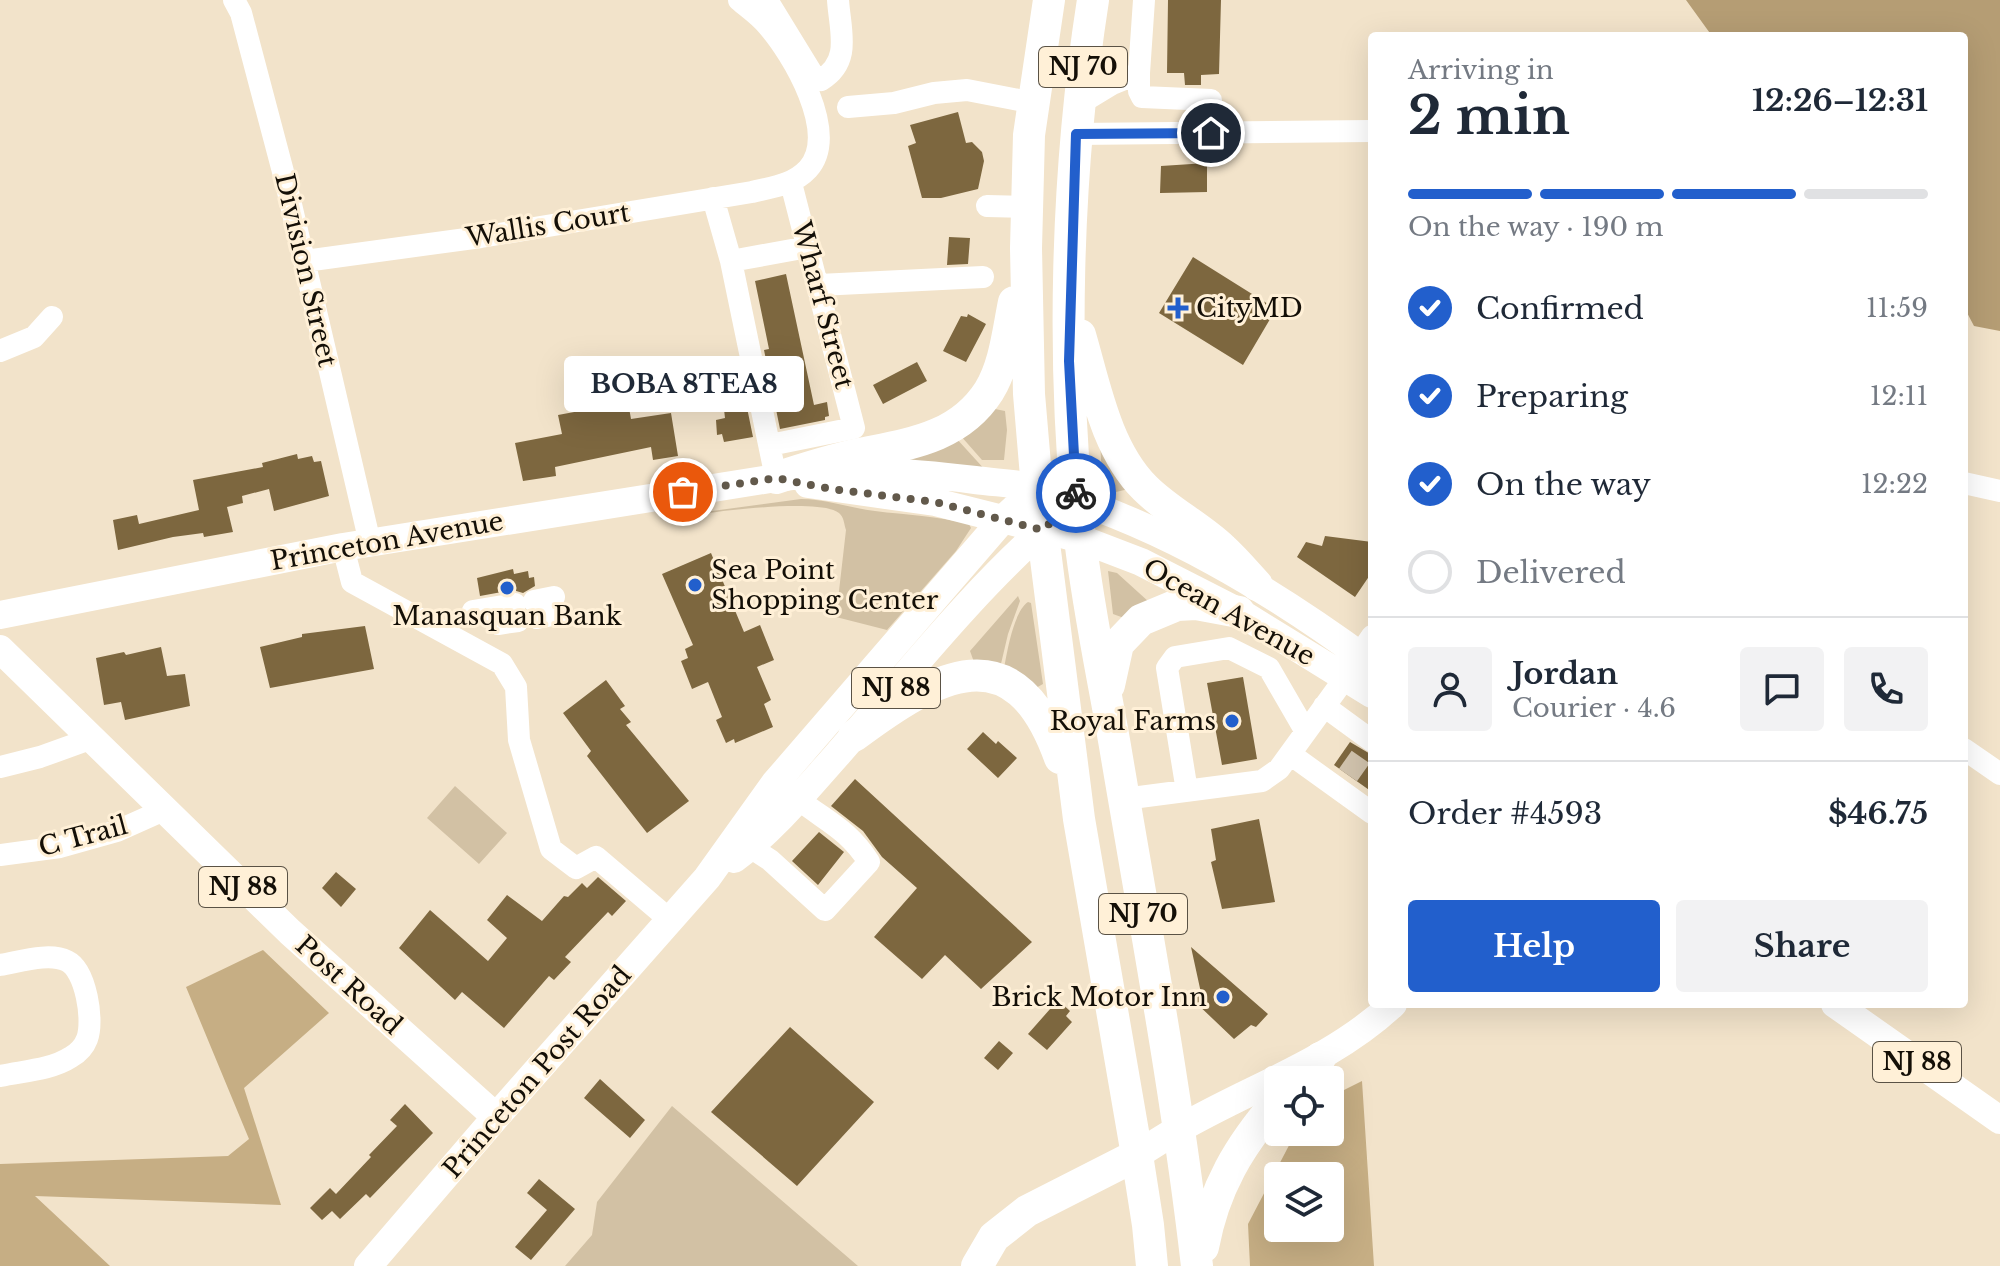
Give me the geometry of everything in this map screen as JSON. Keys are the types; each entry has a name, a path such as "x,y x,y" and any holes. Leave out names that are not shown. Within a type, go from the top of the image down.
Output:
{"highway":[{"name":"NJ 70","path":"1049,0 1029,135 1026,248 1029,394 1037,488 1079,819 1137,1155 1152,1266"},
{"name":"NJ 70","path":"1093,0 1078,119 1070,300 1069,361 1077,500 1107,700 1180,1128 1198,1266"},
{"path":"776,478 831,461 932,438 972,413 989,391 1001,365 1026,248"},
{"path":"1070,300 1113,439 1130,468 1143,486 1176,515 1222,547 1257,585"},
{"path":"1107,700 1118,644 1141,620 1177,605 1196,604 1239,612"},
{"path":"854,736 924,688 957,676 981,675 998,680 1014,687 1031,703 1050,729 1079,819"},
{"path":"1198,1266 1215,1199 1235,1156 1264,1119"},
{"path":"977,1266 994,1237 1027,1211 1137,1155"},
{"path":"1145,1266 1148,1225"}],"main road":[{"name":"Princeton Avenue","path":"0,615 356,545 827,470 914,472 1037,488"},
{"name":"Princeton Avenue","path":"776,478 831,489 935,502 1042,530"},
{"name":"Ocean Avenue","path":"1037,488 1077,500 1164,535 1257,585 1362,658 1368,680"},
{"name":"Princeton Post Road","path":"368,1266 707,878 775,783 1004,518 1037,488"},
{"name":"Princeton Post Road","path":"707,878 750,847 798,799 993,578 1077,500"},
{"name":"Ocean Avenue","path":"1042,530 1081,539 1141,562 1239,612 1362,658"},
{"name":"Post Road","path":"0,649 290,932 496,1117"},
{"path":"1313,1066 1388,1008"},
{"name":"NJ 88","path":"1841,1008 2000,1120"},
{"path":"1137,1155 1180,1128 1264,1090"}],"street":[{"name":"Division Street","path":"234,0 241,13 305,261 356,545 352,582 502,664 516,687 519,740 551,849 576,868 596,857 670,920"},
{"path":"739,0 766,23 782,44 808,90 815,110 818,147 815,157 808,169 791,183"},
{"path":"767,0 813,75 821,80 834,72 842,58 838,0"},
{"path":"1144,0 1139,73 1142,97 1211,100 1211,133"},
{"path":"1078,119 1112,84 1139,73"},
{"path":"848,107 894,103 934,93 967,90 1034,103"},
{"path":"1078,119 1211,133 1368,131"},
{"name":"Wallis Court","path":"305,261 481,237 791,183"},
{"name":"Wharf Street","path":"770,445 854,428 791,183"},
{"path":"713,198 731,261 776,478"},
{"path":"987,206 1027,207"},
{"path":"731,261 808,247"},
{"path":"819,285 983,277"},
{"path":"0,351 34,337 52,317"},
{"path":"1968,484 2000,491"},
{"path":"1187,791 1167,668 1175,657 1229,648 1269,668 1306,732"},
{"path":"1124,799 1262,781 1279,769 1362,658"},
{"path":"1324,706 1368,741"},
{"path":"0,767 90,739"},
{"path":"1968,752 2000,774"},
{"path":"1290,754 1344,782 1368,804"},
{"path":"750,847 770,860 825,910 869,862 857,842 830,819 820,816 798,799"},
{"name":"C Trail","path":"0,855 60,847 103,835 164,810"},
{"path":"0,965 56,957 70,962 82,980 88,999 89,1036 84,1047 56,1065 0,1076"}],"shaded area":[{"path":"1686,0 2000,0 2000,331 1974,326 1968,315 1968,32 1709,32"},
{"path":"995,409 1005,411 1004,460 982,460 960,435"},
{"path":"956,438 987,472 902,462"},
{"path":"1100,441 1133,488 1103,495"},
{"path":"801,499 946,519 969,524 971,528 956,551 887,630 836,617 846,530 839,513 795,506 660,518"},
{"path":"1108,571 1117,573 1149,602 1124,618 1113,614"},
{"path":"1018,596 1020,601 1000,668 974,662 970,651"},
{"path":"1028,602 1031,603 1043,684 1034,689 1004,669 1015,623"},
{"path":"455,786 507,833 479,864 427,818"},
{"path":"263,950 329,1013 244,1088 281,1205 35,1196 110,1266 0,1266 0,1164 228,1156 249,1139 186,987"},
{"path":"1362,1081 1374,1266 1250,1266 1248,1224 1264,1193 1264,1242 1344,1242 1344,1162 1280,1162 1289,1146 1344,1146 1344,1090"},
{"path":"672,1106 858,1266 565,1266 592,1235 597,1202"}],"building":[{"path":"1168,0 1221,0 1219,74 1201,75 1201,85 1185,85 1184,73 1167,73"},
{"path":"958,112 966,143 972,142 982,152 984,161 978,189 941,198 922,198 908,146 916,143 910,125"},
{"path":"1207,163 1207,192 1160,193 1161,166"},
{"path":"949,237 970,238 968,264 947,265"},
{"path":"1193,257 1276,309 1243,365 1159,313"},
{"path":"786,274 814,405 827,402 829,416 825,420 780,429 764,350 769,349 755,281"},
{"path":"968,314 986,324 966,362 943,351 961,316 967,317"},
{"path":"917,362 927,381 883,404 873,385"},
{"path":"745,398 753,437 724,442 722,434 717,435 716,420 725,418 723,401"},
{"path":"628,402 631,419 671,413 678,456 653,460 651,447 555,467 556,476 523,481 515,443 562,434 558,415"},
{"path":"297,454 298,459 312,456 314,462 321,461 329,496 274,511 269,489 242,496 243,503 227,507 233,532 204,537 203,533 173,537 118,550 113,520 137,515 139,524 199,510 193,480 263,467 262,463"},
{"path":"1325,536 1368,541 1368,578 1355,597 1297,557 1306,542 1322,546"},
{"path":"711,553 744,632 760,625 774,660 757,667 771,700 764,704 773,727 735,743 734,739 726,743 716,720 722,717 708,682 692,689 681,661 688,658 685,649 693,645 662,574"},
{"name":"Manasquan Bank","path":"513,569 514,574 528,571 529,578 534,577 535,586 523,593 513,590 480,596 477,578"},
{"path":"365,626 374,669 270,688 260,647 302,637 302,634"},
{"path":"161,647 167,676 185,674 190,706 125,720 121,702 104,705 96,658"},
{"name":"Royal Farms","path":"1243,677 1257,759 1222,765 1207,683"},
{"path":"606,680 625,706 620,709 631,722 626,725 689,801 647,833 587,756 591,751 563,713"},
{"path":"983,732 1017,758 998,778 967,749"},
{"path":"1350,742 1368,753 1368,789 1334,765"},
{"path":"855,779 1032,942 981,989 945,955 922,979 874,937 917,888 882,857 863,831 831,806"},
{"path":"1259,819 1275,902 1222,909 1211,862 1216,860 1211,829"},
{"path":"819,832 844,852 818,885 792,861"},
{"path":"336,872 356,889 341,907 322,888"},
{"path":"598,877 626,901 612,916 608,912 565,957 571,962 554,980 549,976 504,1028 462,992 455,1000 399,948 430,910 488,961 507,938 487,920 507,895 542,921 564,896 568,897 582,883 587,888"},
{"name":"Brick Motor Inn","path":"1191,947 1268,1014 1256,1027 1251,1025 1234,1039 1193,1000 1201,993"},
{"path":"1058,1000 1070,1011 1066,1016 1072,1022 1047,1050 1028,1034"},
{"path":"790,1027 874,1102 797,1186 711,1112"},
{"path":"999,1041 1013,1053 998,1070 984,1058"},
{"path":"600,1079 645,1120 630,1138 584,1098"},
{"path":"405,1104 433,1133 370,1198 366,1194 340,1219 332,1211 322,1220 310,1208 330,1188 336,1194 371,1157 369,1155 397,1126 390,1120"},
{"path":"539,1179 575,1209 531,1260 515,1247 547,1210 527,1193"}],"tunnel":[{"path":"1348,775 1367,748"}],"way so far":[{"path":"683,492 776,478 831,489 935,502 1042,530 1077,500 1076,493"}],"place":[{"name":"CityMD","path":"1178,308"},
{"name":"BOBA 8TEA8","path":"683,492"},
{"name":"Sea Point Shopping Center","path":"695,585"},
{"name":"Manasquan Bank","path":"507,588"},
{"name":"Royal Farms","path":"1232,721"},
{"name":"Brick Motor Inn","path":"1223,997"}],"route":[{"path":"1076,493 1069,361 1076,134 1211,133"}]}
